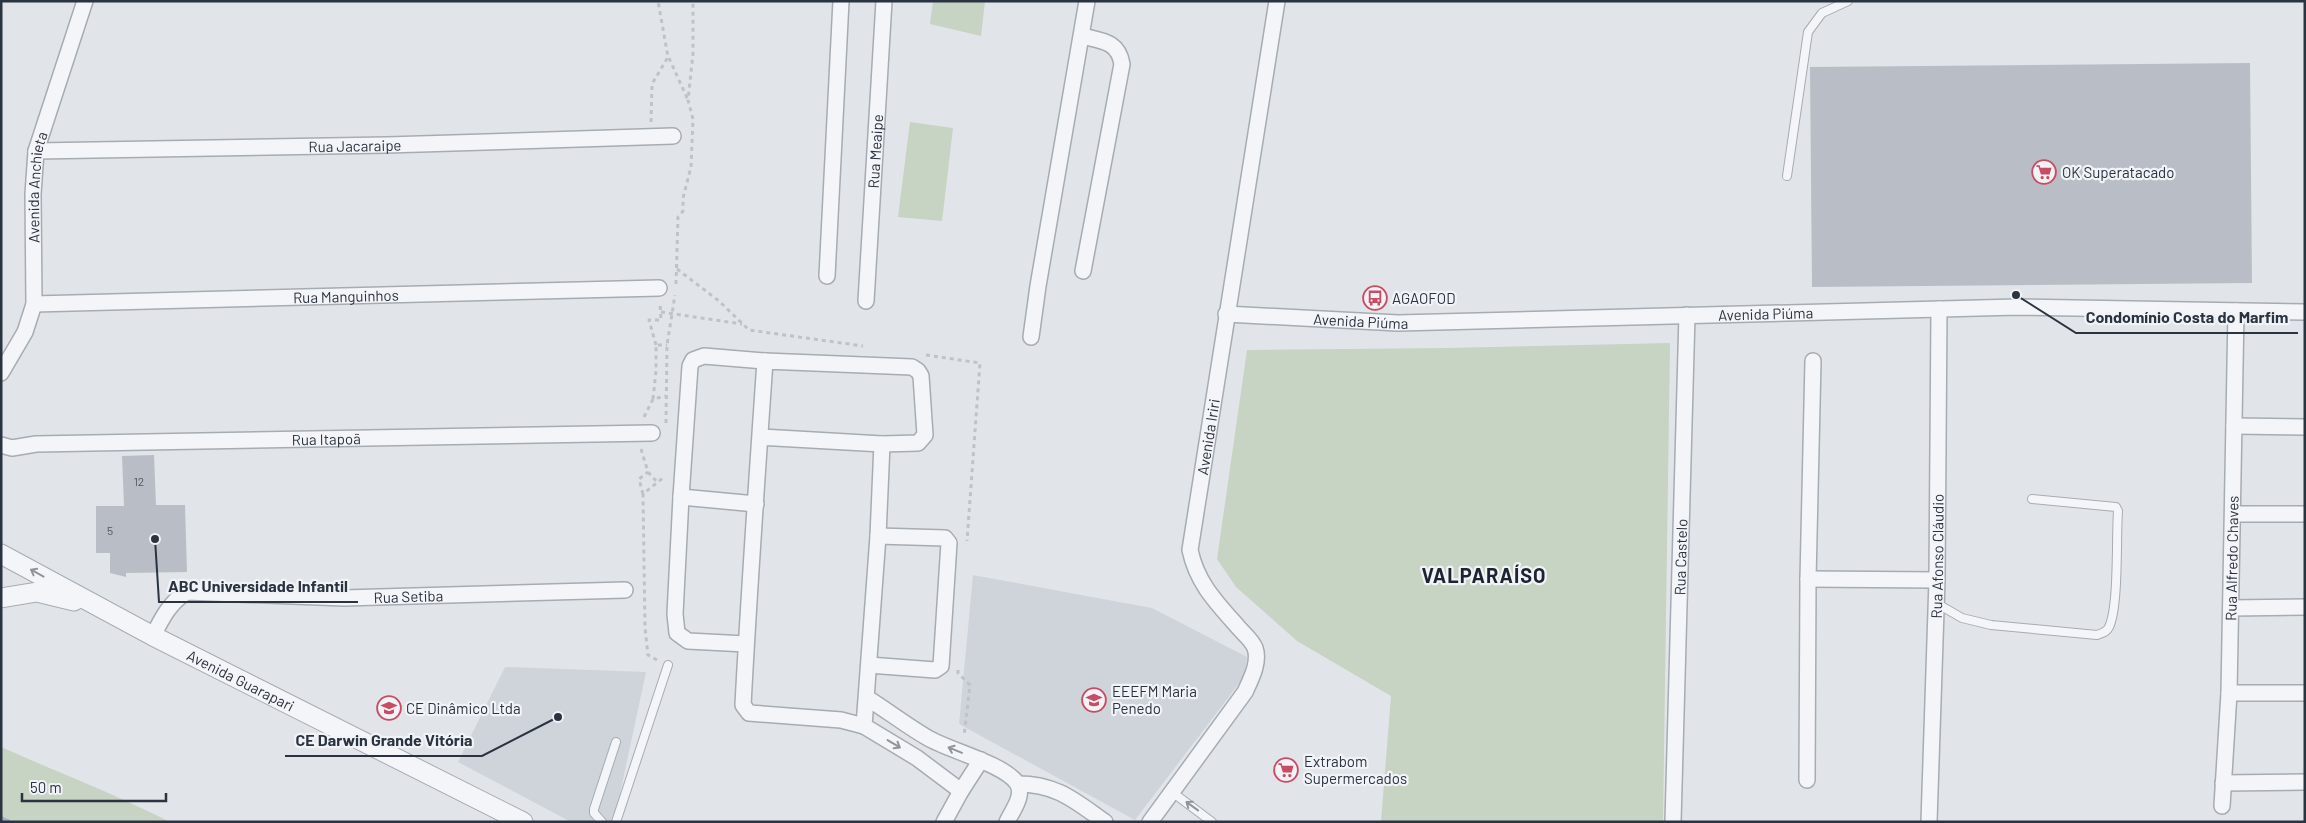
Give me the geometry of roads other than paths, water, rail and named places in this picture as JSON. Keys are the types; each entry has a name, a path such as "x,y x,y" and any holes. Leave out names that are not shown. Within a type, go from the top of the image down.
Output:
{"street":[{"name":"Avenida Anchieta","path":"1,372 24,332 34,304 33,194 36,152 85,1"},
{"path":"827,276 841,1"},
{"name":"Rua Meaipe","path":"866,301 884,1"},
{"path":"1031,336 1087,1"},
{"name":"Avenida Iriri","path":"1150,822 1245,692 1256,662 1254,648 1208,592 1194,570 1190,550 1277,1"},
{"path":"1082,36 1112,44 1120,53 1122,64 1083,271"},
{"name":"Rua Jacaraipe","path":"36,152 673,136"},
{"name":"Rua Manguinhos","path":"34,304 659,288"},
{"name":"Avenida Piúma","path":"1226,314 1398,323 2016,307 2305,312"},
{"name":"Rua Afonso Cláudio","path":"1929,822 1937,580 1939,309"},
{"name":"Rua Alfredo Chaves","path":"2222,806 2229,693 2236,312"},
{"name":"Rua Castelo","path":"1673,822 1687,315"},
{"path":"746,644 688,642 677,633 675,614 680,497 690,366 693,360 704,356 765,361 912,367 918,371 923,382 925,435 923,440 918,443 882,444 760,437"},
{"path":"765,361 743,706 746,711 841,720 864,726 917,758 960,791"},
{"path":"1807,780 1808,579 1814,361"},
{"path":"2234,426 2305,427"},
{"name":"Rua Itapoã","path":"1,445 12,448 56,444 659,432"},
{"path":"864,726 878,536 882,444"},
{"path":"680,497 756,504"},
{"path":"2233,514 2305,514"},
{"path":"869,665 934,670 941,666 950,543 945,538 878,536"},
{"name":"Avenida Guarapari","path":"1,554 153,636 523,822"},
{"path":"1808,579 1937,580"},
{"name":"Rua Setiba","path":"153,636 163,615 176,599 187,592 344,598 625,590"},
{"name":"Avenida Guarapari","path":"1,598 37,592 94,605"},
{"path":"2231,608 2305,607"},
{"path":"2229,693 2305,693"},
{"path":"867,698 930,739 981,760 1013,779 1018,784 1019,797 1007,822"},
{"path":"944,822 960,791 981,760"},
{"path":"2223,783 2305,782"},
{"path":"1018,784 1036,784 1064,793 1105,822"}],"lane":[{"path":"1787,176 1808,32 1822,13 1848,1"},
{"path":"1936,603 1962,618 1991,625 2097,634 2105,632 2109,627 2114,608 2118,511 2116,507 2032,499"},
{"path":"616,822 668,665"},
{"path":"602,822 594,813 594,809 616,742"},
{"path":"1172,792 1212,822"}],"waterway":[{"path":"1,819 8,822"}],"place":[{"name":"OK Superatacado","path":"2044,172"},
{"name":"Condomínio Costa do Marfim","path":"2016,295"},
{"name":"AGAOFOD","path":"1375,298"},
{"name":"ABC Universidade Infantil","path":"155,539"},
{"name":"EEEFM Maria Penedo","path":"1094,700"},
{"name":"CE Dinâmico Ltda","path":"389,708"},
{"name":"CE Darwin Grande Vitória","path":"558,717"},
{"name":"Extrabom Supermercados","path":"1286,770"}],"district":[{"name":"VALPARAÍSO","path":"1484,575"}]}
